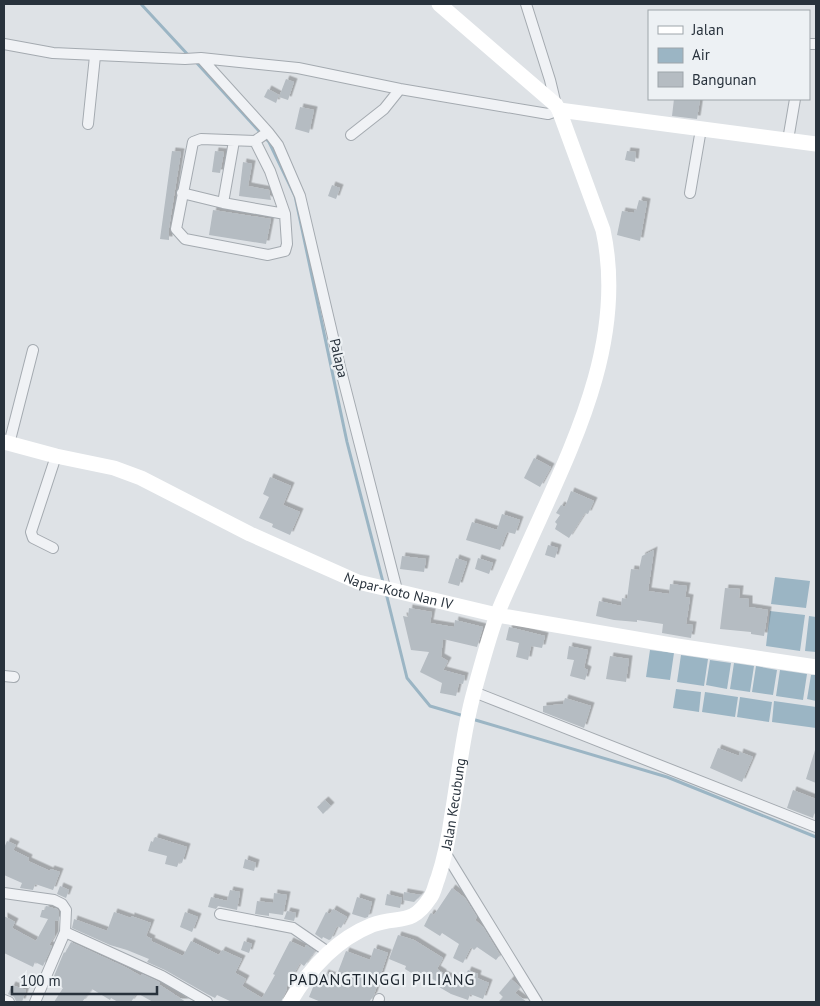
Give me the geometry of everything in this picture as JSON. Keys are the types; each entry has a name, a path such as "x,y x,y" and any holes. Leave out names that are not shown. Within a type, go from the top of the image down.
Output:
{"street":[{"path":"439,4 557,108 816,144"},
{"path":"526,4 557,108"},
{"path":"4,44 53,53 95,56 200,58 298,68 400,90 548,114 557,108"},
{"path":"88,124 95,56"},
{"name":"Palapa","path":"200,58 262,136 278,145 300,196 343,377 390,589"},
{"path":"351,135 384,109 400,90"},
{"path":"788,140 795,100"},
{"name":"Jalan Kecubung","path":"536,1002 446,854 466,723 497,615 582,421 593,388 606,327 610,296 607,250 603,230 557,108"},
{"path":"690,193 701,129"},
{"path":"262,136 270,172 284,214 287,244 285,251 278,254 268,254 185,239 176,229 193,142 201,139 234,141 262,136"},
{"path":"223,203 234,141"},
{"path":"182,193 223,203 284,214"},
{"path":"6,443 33,350"},
{"name":"Napar-Koto Nan IV","path":"6,443 114,468 141,478 250,534 358,582 497,615 677,646 816,667"},
{"path":"53,548 33,538 31,532 56,456"},
{"path":"474,692 816,827"},
{"path":"290,1002 314,966 328,952 373,925 407,918 420,912 432,896 446,854"},
{"path":"4,893 58,902 66,910 65,932 35,1002"},
{"path":"220,914 293,928 328,952"},
{"path":"65,932 162,976 207,1002"},
{"path":"4,1000 9,1002"}],"water":[{"path":"775,577 810,581 806,608 771,604"},
{"path":"770,611 805,615 800,651 766,646"},
{"path":"809,616 816,617 816,652 805,651"},
{"path":"650,650 674,653 670,680 646,677"},
{"path":"681,655 708,659 704,686 677,682"},
{"path":"710,660 731,663 727,689 706,685"},
{"path":"734,663 754,666 750,692 730,689"},
{"path":"756,666 777,670 773,695 752,692"},
{"path":"780,670 807,674 803,700 776,696"},
{"path":"811,675 816,675 816,701 807,699"},
{"path":"676,689 701,692 699,712 673,708"},
{"path":"705,692 738,697 735,717 702,712"},
{"path":"740,697 772,702 769,722 737,717"},
{"path":"774,701 816,707 816,728 772,722"}],"building":[{"path":"286,79 294,82 288,100 279,97"},
{"path":"268,89 279,95 276,103 264,97"},
{"path":"674,100 700,100 697,119 672,116"},
{"path":"300,107 314,110 309,133 295,129"},
{"path":"172,151 181,152 169,228 169,240 160,239"},
{"path":"215,151 224,152 220,173 212,172"},
{"path":"627,151 636,152 635,162 625,160"},
{"path":"243,162 252,164 248,186 269,190 271,200 239,196"},
{"path":"332,185 340,188 336,199 328,196"},
{"path":"639,200 647,202 640,241 617,235 622,211 634,213"},
{"path":"213,210 271,219 266,244 209,235"},
{"path":"534,458 551,467 540,487 524,478"},
{"path":"270,477 291,486 283,505 300,512 290,535 272,527 273,524 259,518 269,497 263,494"},
{"path":"571,491 594,501 588,514 585,513 569,538 555,529 557,524 555,522 560,515 556,513 561,505 565,507"},
{"path":"502,514 520,520 515,534 507,532 500,550 466,540 472,522 497,530"},
{"path":"548,545 558,548 555,558 545,555"},
{"path":"654,550 648,591 669,594 670,584 687,586 685,597 690,598 686,624 693,625 691,638 662,633 663,624 637,620 637,622 614,620 596,616 599,601 621,606 622,598 627,599 631,569 639,570 642,556"},
{"path":"402,556 426,559 424,572 400,569"},
{"path":"456,558 467,562 459,586 448,583"},
{"path":"478,558 493,563 489,574 475,569"},
{"path":"725,588 740,589 739,598 749,599 749,607 768,610 764,636 751,634 751,632 720,629"},
{"path":"409,608 432,612 430,623 454,627 455,620 483,627 477,647 443,639 441,657 448,661 443,670 465,676 463,684 459,683 456,696 440,693 442,683 420,672 429,652 411,650 403,616 408,617"},
{"path":"509,627 545,636 542,648 531,646 528,660 516,657 519,643 506,640"},
{"path":"569,646 588,650 584,668 588,670 585,680 570,676 574,660 567,659"},
{"path":"610,656 629,659 626,682 606,679"},
{"path":"565,698 591,706 584,728 543,712 543,706 563,704"},
{"path":"718,748 739,756 740,752 753,757 742,782 710,768"},
{"path":"816,750 816,783 806,779"},
{"path":"793,790 816,799 813,818 787,808"},
{"path":"325,800 331,806 323,814 317,807"},
{"path":"155,837 187,847 182,863 179,862 177,867 165,864 167,856 148,851 151,841 153,842"},
{"path":"7,841 16,845 13,850 29,858 28,861 50,871 51,869 60,872 53,890 35,884 33,890 20,888 22,883 4,875 4,848"},
{"path":"245,859 256,863 254,871 243,868"},
{"path":"60,886 69,890 66,898 57,894"},
{"path":"452,888 465,898 477,917 475,920 483,927 500,955 496,960 477,947 474,950 471,947 463,963 453,958 459,944 442,933 440,936 424,926 430,914 434,915"},
{"path":"230,890 240,892 237,910 218,906 216,909 208,907 211,897 227,901"},
{"path":"404,892 421,895 414,902 403,900"},
{"path":"274,893 287,895 283,915 255,914 257,901 273,903"},
{"path":"387,894 402,898 400,908 385,905"},
{"path":"357,897 372,902 368,917 365,918 352,914"},
{"path":"46,906 57,909 59,921 55,920 55,935 49,945 52,946 43,966 35,962 33,967 4,953 4,916 15,922 12,928 36,941 48,919 40,917 42,910 45,910"},
{"path":"333,909 347,917 341,928 337,926 331,939 323,937 322,939 315,934 326,912 330,914"},
{"path":"287,911 296,913 294,921 284,919"},
{"path":"114,912 151,923 146,936 152,939 151,941 183,956 191,941 219,955 222,950 242,959 235,973 246,979 242,986 262,998 275,975 273,974 290,941 305,948 306,945 315,951 304,966 300,963 286,988 281,1002 232,1002 217,995 215,998 207,994 147,962 149,959 110,945 72,928 74,919 107,931"},
{"path":"185,912 198,917 192,932 180,927"},
{"path":"398,935 414,940 443,958 437,969 443,974 462,983 468,970 478,974 477,978 489,983 483,999 470,994 468,1000 451,994 439,987 440,983 417,971 415,975 405,969 406,966 389,959"},
{"path":"244,941 252,944 249,953 241,950"},
{"path":"71,942 141,976 142,974 159,982 160,985 186,1002 153,1002 137,993 131,1002 118,1002 111,998 110,1000 92,989 82,1002 54,1002 63,988 52,981 64,952"},
{"path":"374,948 388,953 374,995 369,1002 321,1002 309,997 316,980 322,982 325,973 336,977 346,951 370,960"},
{"path":"511,979 520,987 515,993 527,1002 498,1002 503,997 499,993"},
{"path":"12,985 26,990 22,1002 16,1001 14,997 8,994"}],"waterway":[{"path":"141,4 190,57"},
{"path":"195,61 269,142 295,196 347,442 383,582"},
{"path":"386,593 407,678 430,706 464,716"},
{"path":"472,719 667,777 816,837"}],"district":[{"name":"PADANGTINGGI PILIANG","path":"382,979"}]}
